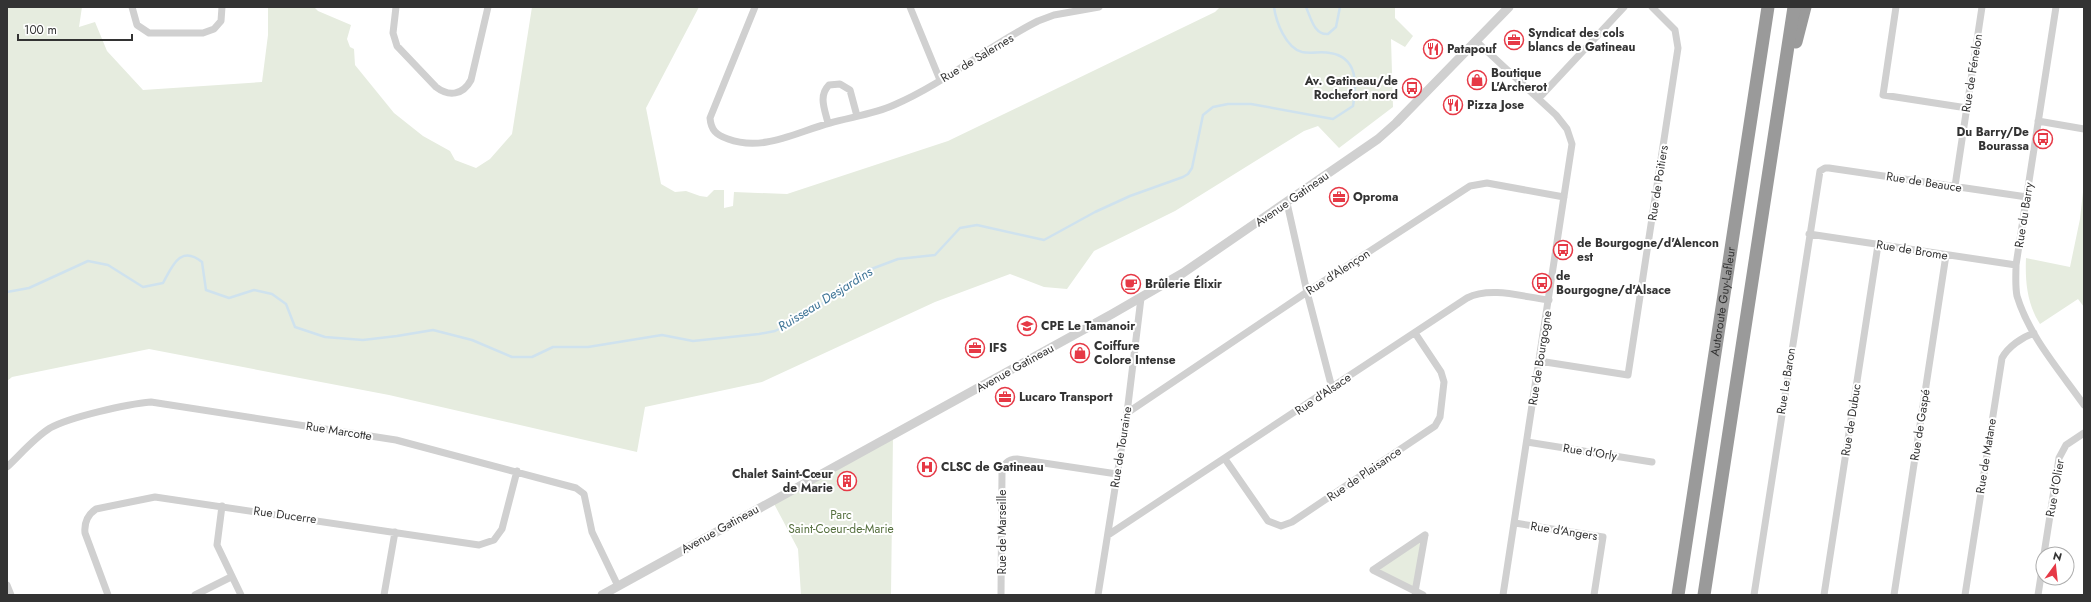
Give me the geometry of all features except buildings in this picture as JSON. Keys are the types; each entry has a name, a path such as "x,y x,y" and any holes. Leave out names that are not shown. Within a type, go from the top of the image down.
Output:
{"highway":[{"path":"1758,78 1760,7"},
{"name":"Autoroute Guy-Lafleur","path":"1678,595 1768,7"},
{"name":"Autoroute Guy-Lafleur","path":"1704,595 1794,7"},
{"path":"1776,128 1805,7"}],"street":[{"path":"132,7 137,25 145,31 154,34 209,32 221,21 222,7"},
{"path":"396,7 393,33 397,46 436,87 441,91 452,94 464,89 471,80 488,7"},
{"name":"Rue de Salernes","path":"755,7 711,113 712,128 718,135 745,144 761,144 780,140 828,123 893,106 940,80 1038,21 1054,15 1099,7"},
{"path":"910,7 940,80"},
{"name":"Avenue Gatineau","path":"602,595 1141,298 1183,273 1288,203 1388,131 1509,7"},
{"path":"1539,98 1624,7"},
{"name":"Rue de Poitiers","path":"1539,361 1628,375 1678,48 1675,30 1652,7"},
{"path":"1896,7 1883,95 1967,108"},
{"name":"Rue de Fénelon","path":"1955,186 1982,7"},
{"name":"Rue du Barry","path":"2056,7 2016,265 2017,294 2024,314 2034,333 2084,405"},
{"name":"Rue de Bourgogne","path":"1476,41 1539,98 1563,123 1570,137 1572,153 1503,595"},
{"path":"828,123 822,97 823,92 829,85 840,84 850,90 857,116"},
{"path":"2038,121 2084,129"},
{"name":"Rue de Beauce","path":"1822,169 1830,168 2027,198"},
{"name":"Rue Le Baron","path":"1754,595 1818,174 1822,169"},
{"name":"Rue d'Alençon","path":"1127,413 1307,292 1470,186 1483,183 1496,184 1564,197"},
{"path":"1288,203 1307,292 1332,388"},
{"name":"Rue de Brome","path":"1809,234 2016,265"},
{"name":"Rue de Dubuc","path":"1824,595 1878,245"},
{"name":"Rue de Gaspé","path":"1894,595 1946,255"},
{"name":"Rue d'Alsace","path":"1108,535 1474,294 1495,293 1549,300"},
{"name":"Rue de Touraine","path":"1098,595 1127,413 1141,298"},
{"name":"Rue de Plaisance","path":"1225,459 1268,521 1282,526 1292,522 1429,430 1438,422 1445,387 1443,377 1415,333"},
{"name":"Rue de Matane","path":"1965,595 2002,358 2008,349 2027,335 2034,333"},
{"name":"Rue Marcotte","path":"7,467 43,433 56,426 118,408 151,402 396,440 517,471 576,488 584,494 594,539 618,586"},
{"name":"Rue d'Olier","path":"2045,546 2059,458 2066,445 2084,433"},
{"name":"Rue d'Orly","path":"1527,442 1652,462"},
{"name":"Rue de Marseille","path":"1001,595 1002,473 1008,460 1017,459 1117,474"},
{"name":"Rue Ducerre","path":"108,595 86,533 85,522 91,512 96,509 149,497 222,506 478,545 494,540 502,529 517,471"},
{"path":"222,506 217,545 231,577 241,595"},
{"name":"Rue d'Angers","path":"1515,523 1603,537 1594,595"},
{"path":"384,595 395,532"},
{"path":"1415,592 1425,535 1373,570 1415,592 1423,595"},
{"path":"195,595 231,577"},
{"path":"7,584 11,595"}],"green space":[{"path":"7,7 82,7 79,27 95,22 107,51 143,90 262,82 268,35 268,7 314,7 318,11 351,25 347,39 350,47 354,49 355,65 394,113 423,136 450,151 455,160 476,168 490,159 512,134 532,7 699,7 646,108 661,184 675,192 686,191 707,197 714,190 724,190 724,208 733,206 734,192 787,194 948,141 1215,12 1220,7 1395,7 1395,18 1413,36 1405,47 1391,39 1393,107 1339,148 1318,126 1304,131 1175,211 1094,251 1067,289 1044,287 1010,274 935,302 762,382 645,407 637,452 389,395 149,349 12,377 7,381"},
{"path":"2084,183 2084,307 2078,299 2040,324 2032,308 2028,292 2026,258 2070,267 2080,219"},
{"name":"Parc Saint-Coeur-de-Marie","path":"893,435 891,595 801,595 798,549 772,500"},
{"path":"1425,535 1415,592 1373,570"}],"waterway":[{"name":"Ruisseau Desjardins","path":"7,292 29,288 88,261 108,265 143,287 163,283 173,265 182,257 188,255 202,262 206,290 229,298 254,290 272,294 286,304 295,327 325,337 363,340 433,330 472,340 512,357 532,357 553,347 588,347 662,335 693,341 775,331 822,304 842,287 866,271 898,259 935,255 960,228 977,225 1044,240 1095,212 1130,196 1183,177 1188,174 1192,168 1203,115 1213,107 1228,104 1251,104 1333,119 1353,106 1355,81 1351,66 1346,60 1330,53 1305,53 1296,50 1283,34 1277,20 1274,7"},
{"name":"Ruisseau Desjardins","path":"1306,7 1311,21 1316,29 1323,34 1328,34 1336,27 1340,7"}],"place":[{"name":"Syndicat des cols blancs de Gatineau","path":"1514,40"},
{"name":"Patapouf","path":"1433,49"},
{"name":"Boutique L'Archerot","path":"1477,80"},
{"name":"Av. Gatineau/de Rochefort nord","path":"1412,88"},
{"name":"Pizza Jose","path":"1453,105"},
{"name":"Du Barry/De Bourassa","path":"2043,139"},
{"name":"Oproma","path":"1339,197"},
{"name":"de Bourgogne/d'Alencon est","path":"1563,250"},
{"name":"de Bourgogne/d'Alsace","path":"1542,283"},
{"name":"Brûlerie Élixir","path":"1131,284"},
{"name":"CPE Le Tamanoir","path":"1027,326"},
{"name":"IFS","path":"975,348"},
{"name":"Coiffure Colore Intense","path":"1080,353"},
{"name":"Lucaro Transport","path":"1005,397"},
{"name":"CLSC de Gatineau","path":"927,467"},
{"name":"Chalet Saint-Cœur de Marie","path":"847,481"}]}
